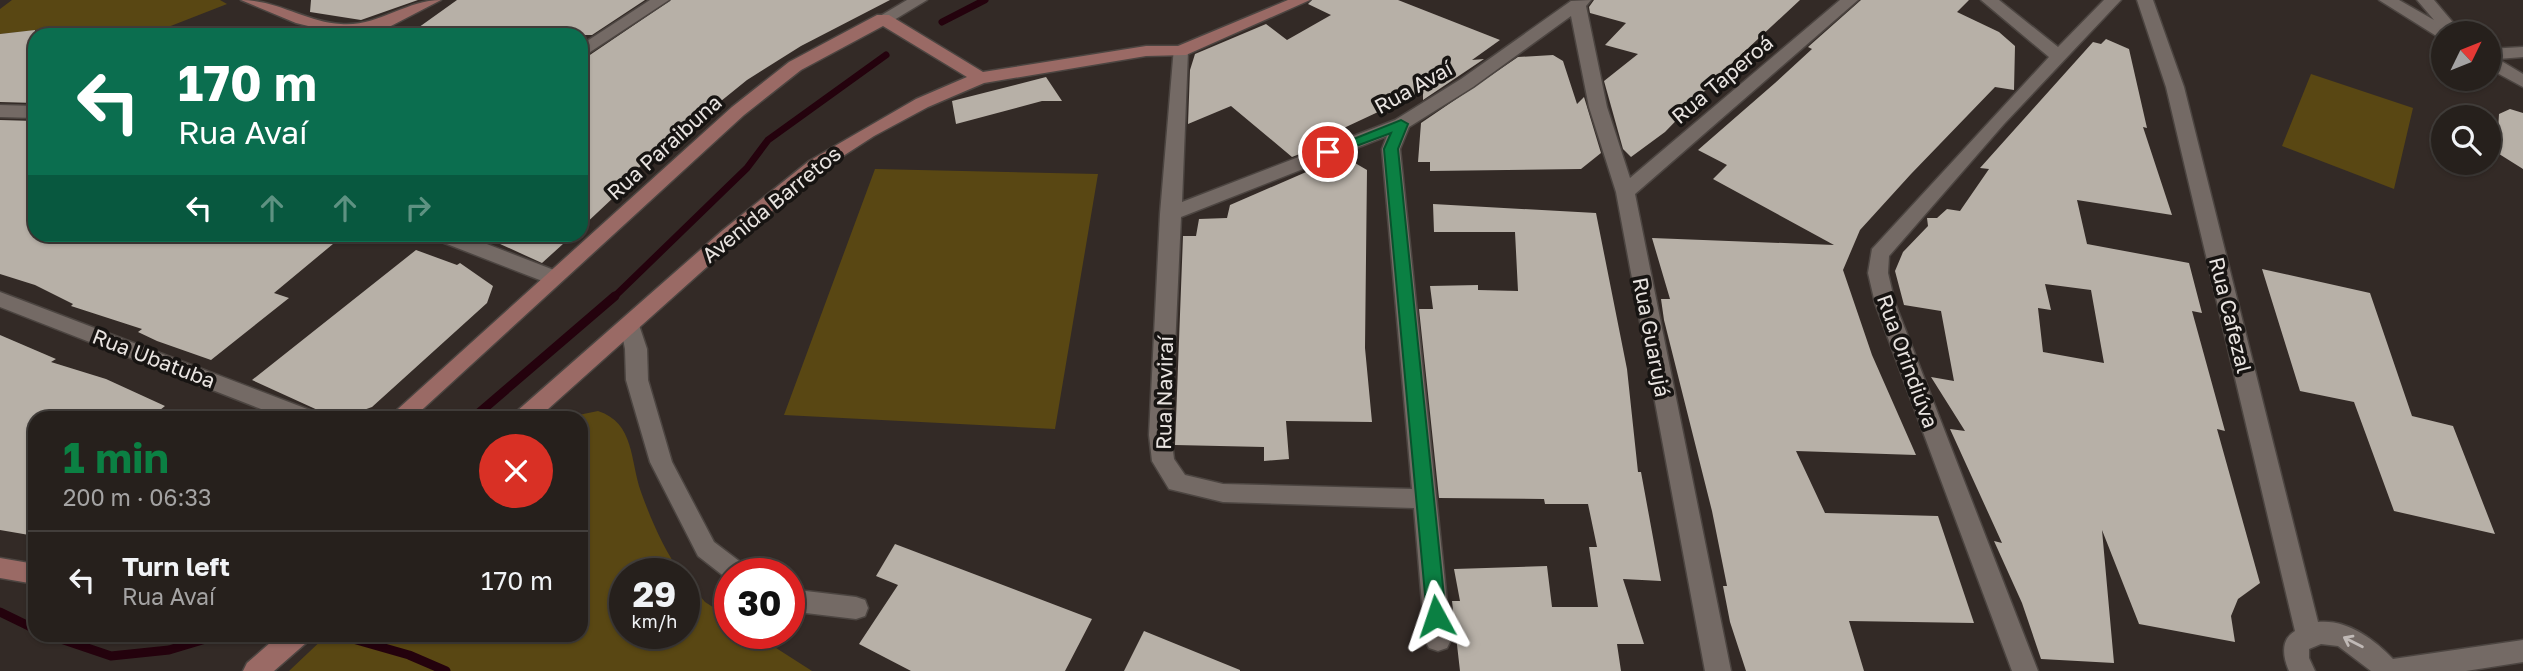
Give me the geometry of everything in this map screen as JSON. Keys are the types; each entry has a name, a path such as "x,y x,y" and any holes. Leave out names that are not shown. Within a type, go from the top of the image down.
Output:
{"street":[{"path":"249,0 328,28"},
{"path":"588,48 662,0"},
{"path":"883,19 919,0"},
{"name":"Avenida Barretos","path":"532,411 730,235 842,146 922,103 980,78 1146,51 1180,51 1302,0"},
{"name":"Rua Taperoá","path":"1625,192 1850,0"},
{"path":"1989,0 2059,56"},
{"name":"Rua Orindiúva","path":"2025,671 1885,303 1879,254 1891,237 2113,0"},
{"name":"Rua Cafezal","path":"2145,0 2175,86 2308,633"},
{"path":"2387,0 2431,25"},
{"path":"2426,0 2444,21"},
{"path":"369,28 397,20 427,2"},
{"name":"Rua Guarujá","path":"1580,2 1598,107 1625,192 1718,671"},
{"name":"Rua Avaí","path":"1170,214 1401,124 1467,83 1580,2"},
{"path":"883,19 980,78"},
{"name":"Rua Paraibuna","path":"407,411 552,277 768,86 794,66 883,19"},
{"name":"Rua Naviraí","path":"1180,51 1160,435 1163,461 1177,482 1223,494 1425,499"},
{"path":"2501,53 2523,52"},
{"path":"2501,68 2523,82"},
{"path":"0,111 28,112"},
{"path":"1401,124 1391,149 1438,639"},
{"path":"462,242 552,277"},
{"name":"Rua Ubatuba","path":"0,299 289,411"},
{"path":"630,324 636,349 637,380 661,462 706,549 718,558"},
{"path":"0,569 28,573"},
{"path":"805,602 856,608"},
{"path":"2302,671 2296,658 2297,643 2308,633 2328,632 2351,639 2372,653 2389,671 2523,651"},
{"path":"260,667 288,642"}],"shaded area":[{"path":"12,0 220,0 227,4 166,28 78,28 79,26 28,28 28,31 0,34 0,9"},
{"path":"2311,74 2413,108 2394,189 2282,146"},
{"path":"875,169 1098,174 1055,429 784,415"},
{"path":"598,411 619,424 625,434 641,492 672,558 609,558 609,649 700,649 700,596 714,608 714,649 778,649 812,671 289,671 320,642 588,642 588,413"}],"building":[{"path":"311,0 418,0 361,20 310,12"},
{"path":"457,0 645,0 592,35 588,35 588,28 418,28"},
{"path":"671,0 890,0 801,46 747,80 608,195 614,197 588,221 588,56"},
{"path":"1312,0 1398,0 1500,40 1472,60 1484,59 1423,100 1423,91 1316,141 1323,145 1292,157 1231,106 1188,124 1190,70 1195,54 1266,24 1287,40 1331,15 1308,4"},
{"path":"1594,0 1800,0 1729,66 1665,132 1631,157 1623,149 1604,81 1638,54 1605,45 1626,23 1590,13 1589,7"},
{"path":"1861,0 1969,0 1957,12 1999,32 2015,46 2014,90 1995,87 1911,174 1860,230 1843,270 1872,355 1916,455 1796,451 1825,513 1938,516 1974,623 1849,621 1864,671 1746,671 1730,622 1723,586 1727,586 1712,511 1664,320 1661,299 1670,299 1652,238 1834,245 1713,179 1727,165 1698,150 1812,49 1808,47"},
{"path":"28,31 28,103 0,102 0,34"},
{"path":"2106,39 2129,49 2147,128 2143,127 2172,215 2077,200 2087,244 2189,263 2202,313 2192,311 2225,431 2217,429 2260,583 2238,599 2231,616 2235,642 2139,624 2102,530 2114,663 2041,659 2022,603 1994,541 2002,543 1950,429 1965,431 1931,377 1954,381 1941,311 1904,305 1895,271 1903,252 1928,226 1927,218 1937,218 1947,209 1960,211 1989,169 1980,168 2093,42 2101,44","holes":["2045,284 2091,290 2104,363 2043,352 2038,308 2051,310"]},
{"path":"1553,55 1563,61 1577,104 1584,97 1601,153 1581,169 1430,171 1430,162 1418,162 1421,123 1518,57"},
{"path":"1046,77 1062,101 1042,101 956,124 952,101"},
{"path":"2510,109 2523,113 2523,169 2501,155 2501,113"},
{"path":"0,120 28,121 28,242 335,242 274,293 289,298 211,360 138,332 142,329 71,306 73,304 35,285 0,274"},
{"path":"1343,156 1367,170 1365,348 1372,422 1286,421 1289,459 1264,461 1264,447 1175,445 1183,236 1196,236 1199,219 1227,218 1230,205"},
{"path":"1433,204 1596,213 1627,369 1638,472 1641,472 1661,581 1623,579 1644,644 1617,644 1621,671 1460,671 1452,601 1460,601 1454,569 1547,566 1552,607 1598,607 1589,547 1597,547 1588,504 1545,504 1544,499 1439,498 1419,309 1433,309 1430,286 1478,285 1478,290 1518,291 1515,232 1434,232"},
{"path":"496,242 565,242 542,263"},
{"path":"416,250 457,265 460,263 493,286 487,303 372,407 361,411 320,411 252,380"},
{"path":"2262,269 2370,293 2412,416 2453,426 2495,534 2394,511 2354,402 2300,391"},
{"path":"0,335 56,359 51,362 106,379 165,406 159,411 28,411 28,535 0,530"},
{"path":"895,544 1092,619 1065,671 911,671 859,644 898,585 876,576"},
{"path":"1144,631 1240,670 1240,671 1124,671"}],"waterway":[{"path":"942,22 985,0"},
{"path":"613,298 747,168 768,140 886,55"},
{"path":"481,411 615,296"},
{"path":"0,612 28,626"},
{"path":"70,642 111,656 169,650 196,642"},
{"path":"364,642 409,655 446,671"}],"route":[{"path":"1328,152 1401,124 1391,149 1436,616"}]}
